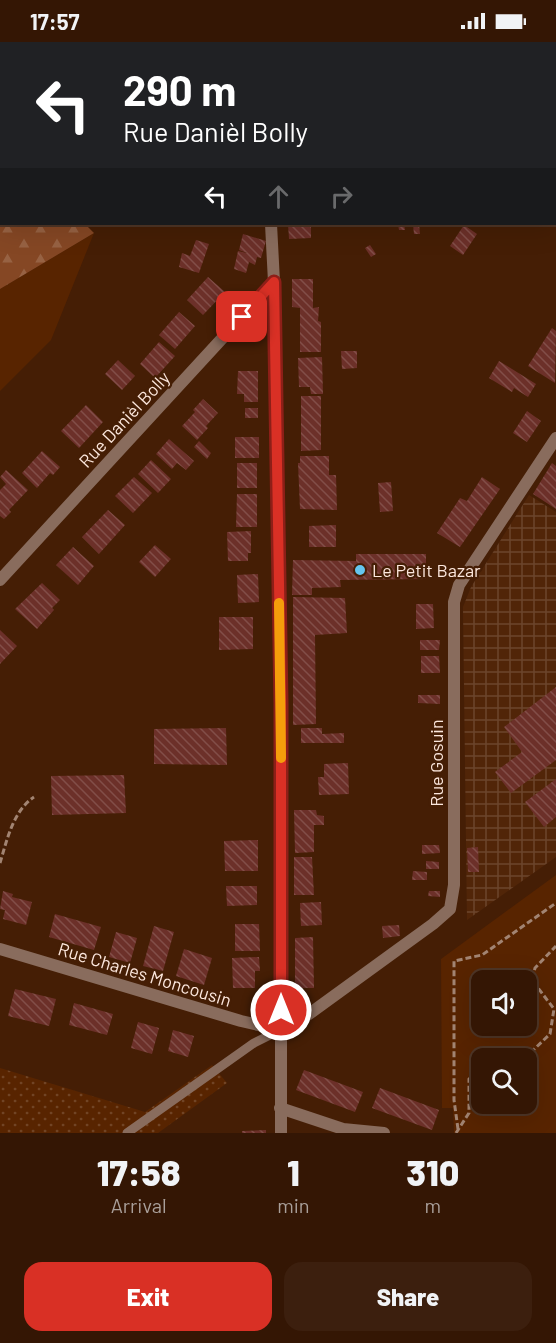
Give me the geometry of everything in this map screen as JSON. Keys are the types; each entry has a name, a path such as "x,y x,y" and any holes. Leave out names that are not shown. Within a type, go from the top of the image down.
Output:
{"street":[{"path":"271,225 281,704 281,1133"},
{"name":"Rue Danièl Bolly","path":"0,580 274,282"},
{"name":"Rue Gosuin","path":"280,1030 309,1014 425,930 450,909 454,885 454,602 459,585 556,438"},
{"name":"Rue Charles Moncousin","path":"0,949 241,1021 280,1030"},
{"path":"280,1108 343,1129 384,1133"}],"lane":[{"path":"127,1133 254,1043 280,1030"}],"path":[{"path":"0,863 13,825 27,802 34,797"},
{"path":"457,1131 454,1100 454,961 482,955 556,903"},
{"path":"535,1048 550,1034 554,1009 532,980 535,968 556,946"},
{"path":"457,1131 469,1113 469,1078 471,1077"}],"shaded area":[{"path":"94,233 51,340 0,391 0,289"},
{"path":"529,495 556,512 556,857 467,920 463,607 471,587"},
{"path":"556,875 556,1133 454,1133 453,1108 442,1108 441,959"},
{"path":"212,1065 227,1083 158,1133 0,1133 0,1068 145,1112"}],"green space":[{"path":"0,225 86,225 94,233 0,289"}],"building":[{"path":"288,225 311,225 311,238 289,239"},
{"path":"398,225 404,225 405,230 399,230"},
{"path":"413,225 419,225 420,234 414,234"},
{"path":"464,225 477,234 463,255 450,246"},
{"path":"243,234 266,241 261,258 257,257 255,265 249,262 246,273 234,269 238,251 247,253 239,250"},
{"path":"196,240 209,244 199,273 179,267 182,253 190,256"},
{"path":"370,245 376,254 371,257 365,248"},
{"path":"208,277 225,292 203,315 187,300"},
{"path":"292,279 313,279 313,308 319,307 318,321 321,322 321,352 300,352 300,308 292,307"},
{"path":"179,312 195,326 175,349 159,335"},
{"path":"552,328 556,331 555,383 528,366"},
{"path":"159,342 175,356 155,378 140,364"},
{"path":"341,351 357,351 357,368 342,369"},
{"path":"322,357 323,394 311,394 310,387 299,387 298,358"},
{"path":"118,360 135,376 122,390 105,374"},
{"path":"499,361 536,384 528,397 514,388 512,392 489,378"},
{"path":"238,371 258,371 258,402 244,402 244,394 237,394"},
{"path":"301,396 321,396 321,450 301,451"},
{"path":"203,399 218,413 197,440 182,426"},
{"path":"86,405 103,422 79,448 61,431"},
{"path":"245,408 258,408 258,418 245,418"},
{"path":"527,411 541,421 527,442 513,433"},
{"path":"235,437 259,437 259,458 235,458"},
{"path":"169,439 194,461 186,470 177,463 172,469 156,454"},
{"path":"199,441 211,453 207,459 194,447"},
{"path":"42,451 60,467 53,475 50,473 37,488 22,473"},
{"path":"300,456 329,456 329,475 336,475 337,510 300,509 298,463 300,463"},
{"path":"151,460 171,479 158,493 138,474"},
{"path":"237,463 257,463 257,488 237,488"},
{"path":"552,463 556,466 556,509 533,494"},
{"path":"6,470 28,490 9,510 11,512 4,519 0,516 0,490 6,484 0,477"},
{"path":"134,477 152,493 133,513 115,496"},
{"path":"482,477 500,489 460,547 437,533 460,498 467,501"},
{"path":"391,482 393,511 380,512 378,483"},
{"path":"237,494 257,494 257,527 236,527"},
{"path":"108,510 125,525 99,554 82,537"},
{"path":"336,525 336,547 309,547 309,526"},
{"path":"251,531 251,553 248,553 248,561 228,561 227,532"},
{"path":"155,545 171,559 155,577 139,562"},
{"path":"73,547 94,566 78,585 56,565"},
{"name":"Le Petit Bazar","path":"356,554 426,554 426,579 340,580 341,587 312,588 312,595 292,595 293,560 356,561"},
{"path":"258,574 259,602 238,603 237,575"},
{"path":"42,583 60,600 37,629 15,609"},
{"path":"293,597 345,598 347,633 315,635 316,724 293,725"},
{"path":"416,604 433,604 434,628 416,629"},
{"path":"219,617 253,617 253,649 219,650"},
{"path":"0,630 17,646 0,664"},
{"path":"420,640 440,640 439,650 420,650"},
{"path":"421,656 439,656 440,673 421,673"},
{"path":"556,687 556,760 511,793 495,772 522,752 504,727"},
{"path":"418,695 440,695 440,704 418,703"},
{"path":"226,728 227,765 154,764 154,729"},
{"path":"301,728 322,728 322,734 344,733 344,743 301,743"},
{"path":"348,763 349,794 319,795 318,777 324,777 324,764"},
{"path":"124,775 126,813 52,815 51,776"},
{"path":"556,779 556,817 544,827 525,802"},
{"path":"294,810 316,810 317,815 324,816 324,825 314,825 314,852 295,853"},
{"path":"258,840 258,871 225,871 224,841"},
{"path":"422,845 439,845 440,853 422,854"},
{"path":"478,847 479,872 468,872 467,848"},
{"path":"294,857 312,857 314,895 294,895"},
{"path":"426,861 439,862 439,869 426,869"},
{"path":"413,871 427,872 427,880 412,880"},
{"path":"226,886 257,886 257,905 227,906"},
{"path":"3,891 13,894 12,897 32,902 26,925 3,919 5,910 0,909"},
{"path":"429,891 440,891 440,897 428,896"},
{"path":"321,902 322,925 301,926 300,903"},
{"path":"55,914 101,927 94,950 49,937"},
{"path":"235,924 259,924 260,951 235,951"},
{"path":"399,925 400,936 383,938 382,926"},
{"path":"154,926 174,932 163,971 143,966"},
{"path":"116,932 137,938 130,963 109,957"},
{"path":"313,937 314,988 295,988 295,938"},
{"path":"184,949 212,958 204,985 176,976"},
{"path":"259,957 260,971 255,971 255,988 233,988 232,958"},
{"path":"15,989 56,999 49,1026 8,1016"},
{"path":"74,1003 113,1014 107,1035 69,1025"},
{"path":"138,1022 159,1028 152,1054 131,1048"},
{"path":"173,1030 194,1036 188,1057 168,1051"},
{"path":"304,1070 363,1092 355,1112 296,1090"},
{"path":"380,1088 439,1110 432,1130 372,1108"},
{"path":"266,1130 266,1133 242,1133 242,1131"}],"slow traffic":[{"path":"279,603 281,758"}],"place":[{"name":"Le Petit Bazar","path":"360,570"}],"route":[{"path":"242,317 274,282 281,704 281,1010"}]}
